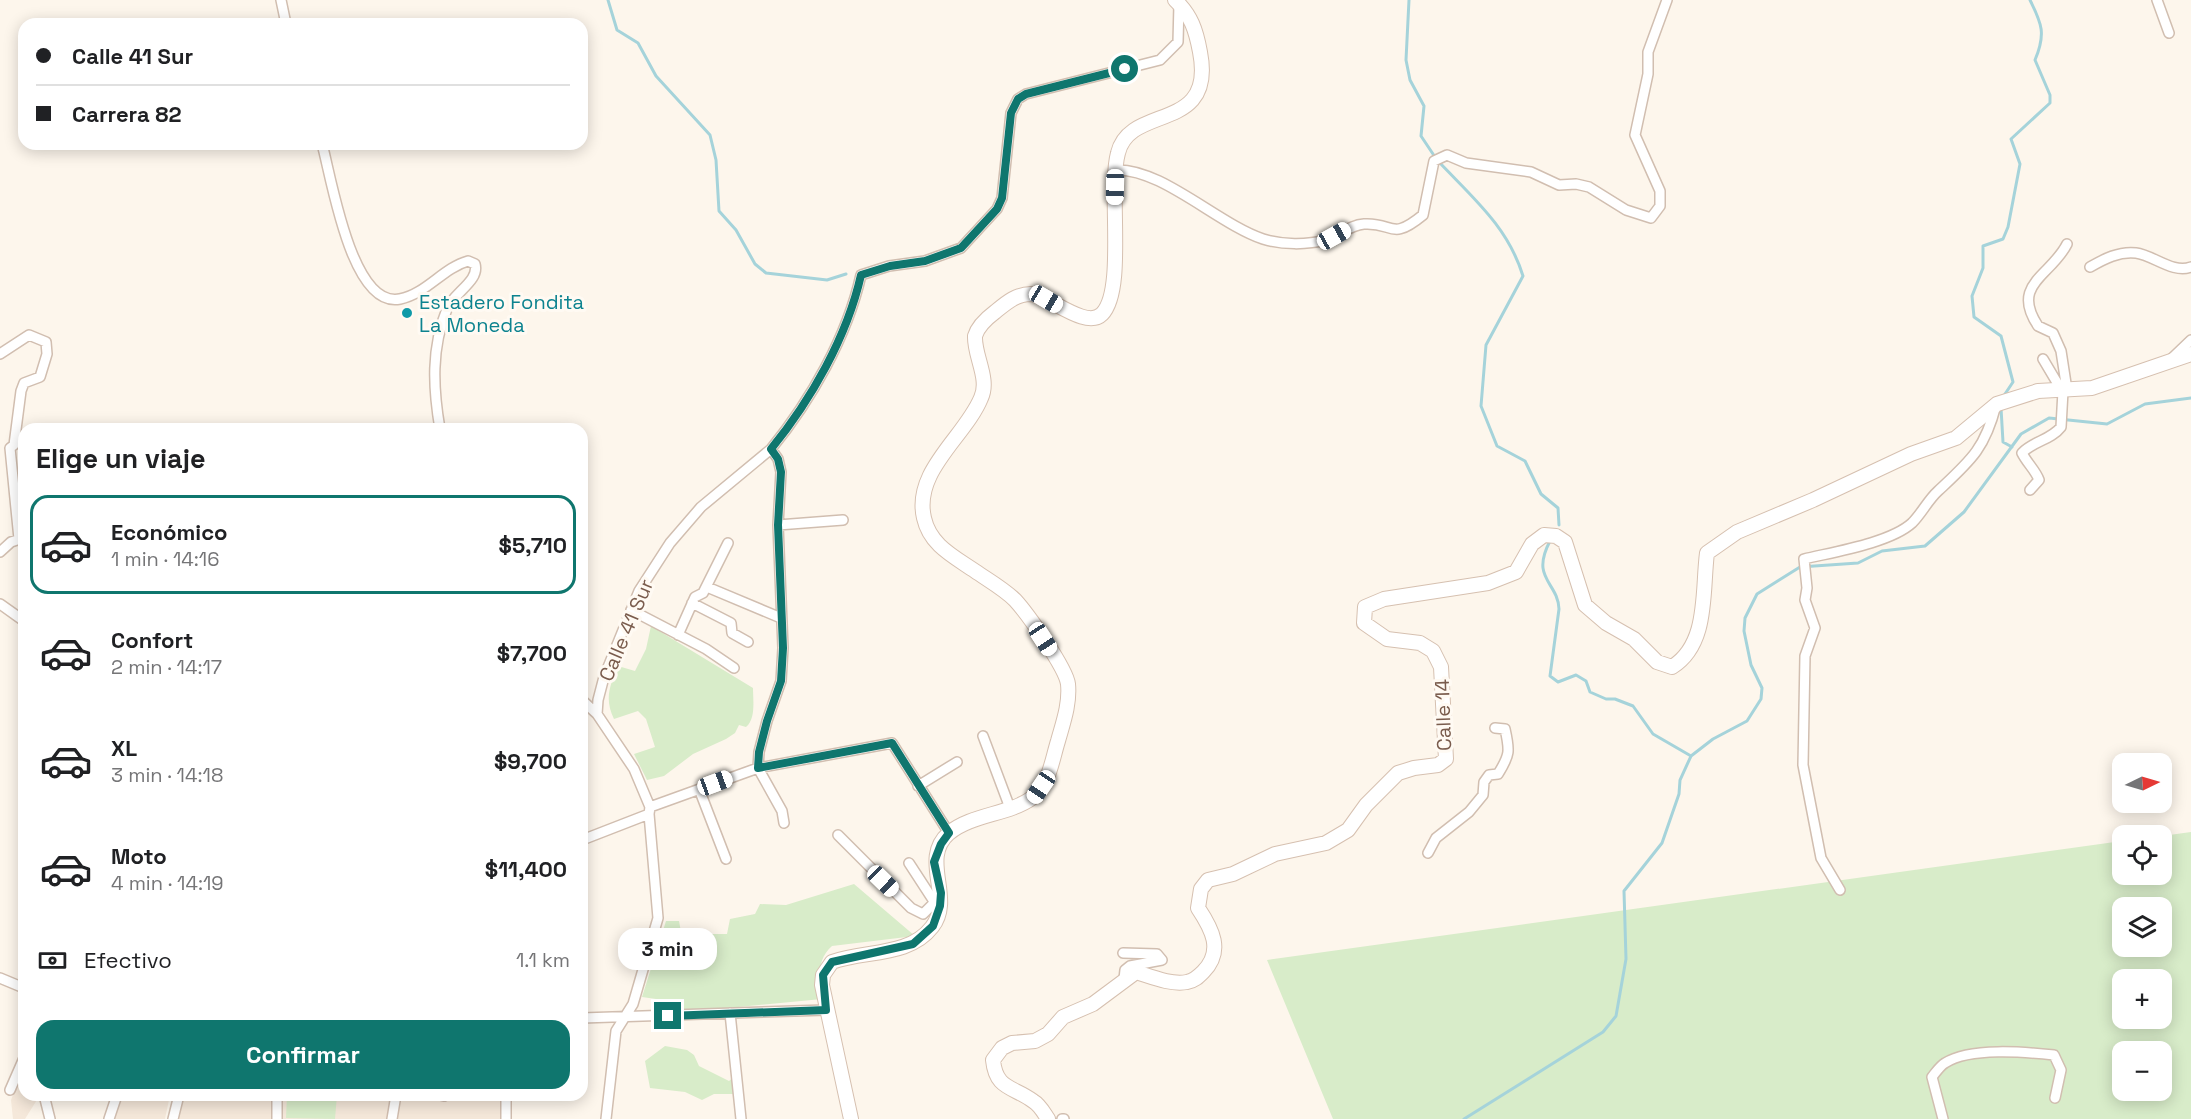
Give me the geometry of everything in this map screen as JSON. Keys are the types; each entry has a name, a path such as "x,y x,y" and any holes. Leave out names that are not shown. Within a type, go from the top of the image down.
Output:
{"street":[{"path":"281,0 285,18"},
{"path":"1115,170 1138,172 1242,230 1264,239 1292,244 1328,240 1349,227 1365,224 1393,231 1410,224 1423,215 1434,161 1448,155 1466,163 1531,172 1559,185 1576,184 1589,187 1626,210 1651,218 1660,206 1660,192 1635,135 1648,74 1648,52 1667,0"},
{"path":"2157,0 2169,33"},
{"path":"851,1119 842,1067 826,1010 823,975 832,962 913,944 933,926 941,893 934,862 941,844 949,833 967,823 1033,798 1048,776 1069,702 1066,676 1016,601 933,540 927,530 922,506 927,483 942,456 981,398 983,385 975,342 977,331 983,323 1009,301 1026,295 1039,296 1066,311 1082,316 1098,317 1105,311 1112,294 1114,278 1115,170 1122,142 1138,128 1182,108 1198,92 1202,72 1198,45 1192,20 1177,2"},
{"name":"Calle 41 Sur","path":"597,714 604,677 631,610 654,566 684,524 771,449 825,368 857,295 861,275 890,266 925,261 961,248 997,209 1002,198 1011,113 1018,99 1026,94 1160,60 1178,42 1177,2"},
{"path":"324,150 331,174 337,212 349,248 360,270 376,290 388,298 399,299 434,281 462,262 468,261 475,264 477,272 453,295 436,340 434,373 439,423"},
{"path":"2030,490 2039,477 2031,470 2022,453 2029,446 2051,435 2061,422 2064,391 2059,346 2053,333 2038,326 2029,304 2032,284 2038,275 2050,268 2067,244"},
{"path":"2090,267 2117,254 2136,253 2163,264 2187,269 2191,267"},
{"path":"0,354 29,335 46,342 44,366 40,377 24,383 21,391 14,445 10,448 18,508"},
{"path":"2166,363 2191,340"},
{"path":"1840,890 1821,858 1817,827 1807,797 1803,765 1805,656 1815,628 1805,600 1807,588 1803,561 1882,538 1911,524 1976,453 1990,429 1997,404 2038,391 2092,388 2191,354"},
{"path":"2043,359 2064,391"},
{"name":"Calle 14","path":"1124,979 1136,972 1171,982 1187,982 1196,979 1207,968 1215,945 1212,930 1198,908 1201,889 1208,880 1233,874 1275,854 1326,843 1348,830 1366,806 1398,773 1438,765 1446,759 1441,667 1433,651 1420,643 1387,639 1364,623 1365,607 1384,599 1488,582 1507,576 1516,572 1532,544 1544,535 1556,536 1565,542 1585,604 1606,623 1634,639 1658,662 1672,667 1685,659 1697,634 1702,614 1707,553 1737,531 1813,500 1911,454 1956,438 1997,404"},
{"path":"771,449 778,459 781,472 778,525 782,573 783,648 781,681 767,721 759,752 758,768 782,811 784,823"},
{"path":"778,525 843,520"},
{"path":"0,552 18,541"},
{"path":"678,635 692,603 707,586 728,543"},
{"path":"707,586 781,618"},
{"path":"692,603 731,623 732,633 748,642"},
{"path":"0,604 18,617"},
{"path":"631,610 706,649 734,668"},
{"path":"588,706 597,714 634,769 650,810 658,918 633,1004 616,1031 606,1119"},
{"path":"1428,854 1436,838 1469,812 1483,795 1484,782 1489,775 1498,774 1503,766 1510,752 1505,729 1496,728"},
{"path":"983,736 1010,808"},
{"path":"588,837 699,789 758,768 892,743 949,833"},
{"path":"918,786 957,762"},
{"path":"699,789 726,859"},
{"path":"838,836 911,908 923,914 932,905 938,906"},
{"path":"909,863 938,906"},
{"path":"1048,1119 1032,1100 1001,1082 994,1075 993,1060 1002,1048 1012,1043 1035,1041 1048,1034 1063,1017 1092,1004 1124,979 1125,970 1130,966 1162,960 1157,954 1123,953"},
{"path":"0,978 18,986"},
{"path":"588,1018 826,1010"},
{"path":"730,1013 741,1119"},
{"path":"1943,1119 1932,1077 1944,1063 1969,1055 2025,1052 2054,1055 2061,1070 2055,1098"},
{"path":"10,1090 18,1072"},
{"path":"45,1101 51,1119"},
{"path":"109,1119 115,1101"},
{"path":"173,1119 178,1101"},
{"path":"277,1101 277,1119"},
{"path":"392,1119 395,1101"},
{"path":"506,1101 506,1119"}],"shaded area":[{"path":"18,1082 18,1101 36,1101 25,1119 13,1119 11,1100"},
{"path":"118,1101 169,1101 165,1119 114,1119"},
{"path":"178,1101 506,1101 506,1119 173,1119"}],"green space":[{"path":"651,626 753,688 753,714 746,727 739,725 735,733 726,739 693,754 664,776 647,780 634,754 655,747 646,719 638,711 614,719 609,698 618,666 635,671 646,649"},
{"path":"2191,832 2191,1119 1333,1119 1267,960 2112,842 2112,885 2172,885 2172,835"},
{"path":"854,884 915,936 832,946 821,964 822,999 677,1013 670,1001 642,997 666,921 679,921 684,948 691,961 706,960 712,956 711,934 727,934 730,919 755,914 760,904 786,905"},
{"path":"665,1046 687,1050 694,1055 699,1066 729,1081 735,1076 737,1086 733,1094 714,1094 702,1100 685,1092 650,1088 645,1061"},
{"path":"287,1101 336,1101 335,1119 286,1118"}],"waterway":[{"path":"608,0 617,30 638,43 656,76 710,135 716,160 719,211 736,230 755,264 766,273 827,280 846,274"},
{"path":"1409,0 1406,60 1410,80 1424,106 1421,136 1435,157"},
{"path":"2003,397 2013,382 2001,336 1974,317 1972,296 1983,268 1983,246 2003,239 2008,227 2020,164 2011,139 2050,103 2050,95 2035,60 2041,43 2041,29 2030,0"},
{"path":"1439,162 1477,201 1499,228 1523,276 1486,345 1481,406 1497,446 1525,461 1541,494 1558,508 1559,525"},
{"path":"1464,1119 1603,1032 1616,1016 1626,959 1624,891 1662,843 1679,794 1680,780 1691,756 1713,739 1747,721 1761,699 1762,688 1751,665 1744,631 1745,618 1757,594 1800,567 1858,563 1882,551 1925,546 1964,512 2021,434 2049,418 2107,424 2145,404 2191,398"},
{"path":"2001,408 2003,442 2012,447"},
{"path":"1550,541 1543,564 1544,572 1558,600 1559,609 1550,676 1558,682 1576,675 1586,681 1590,692 1633,706 1653,734 1691,756"}],"place":[{"name":"Estadero Fondita La Moneda","path":"407,313"}],"route":[{"path":"668,1016 826,1010 822,985 823,975 832,962 913,944 933,926 940,906 941,893 934,862 941,844 949,833 892,743 758,768 759,752 767,721 781,681 783,648 782,573 778,525 781,472 778,459 771,449 825,368 857,295 861,275 875,269 925,261 961,248 997,209 1002,198 1011,113 1018,99 1026,94 1125,69"}]}
